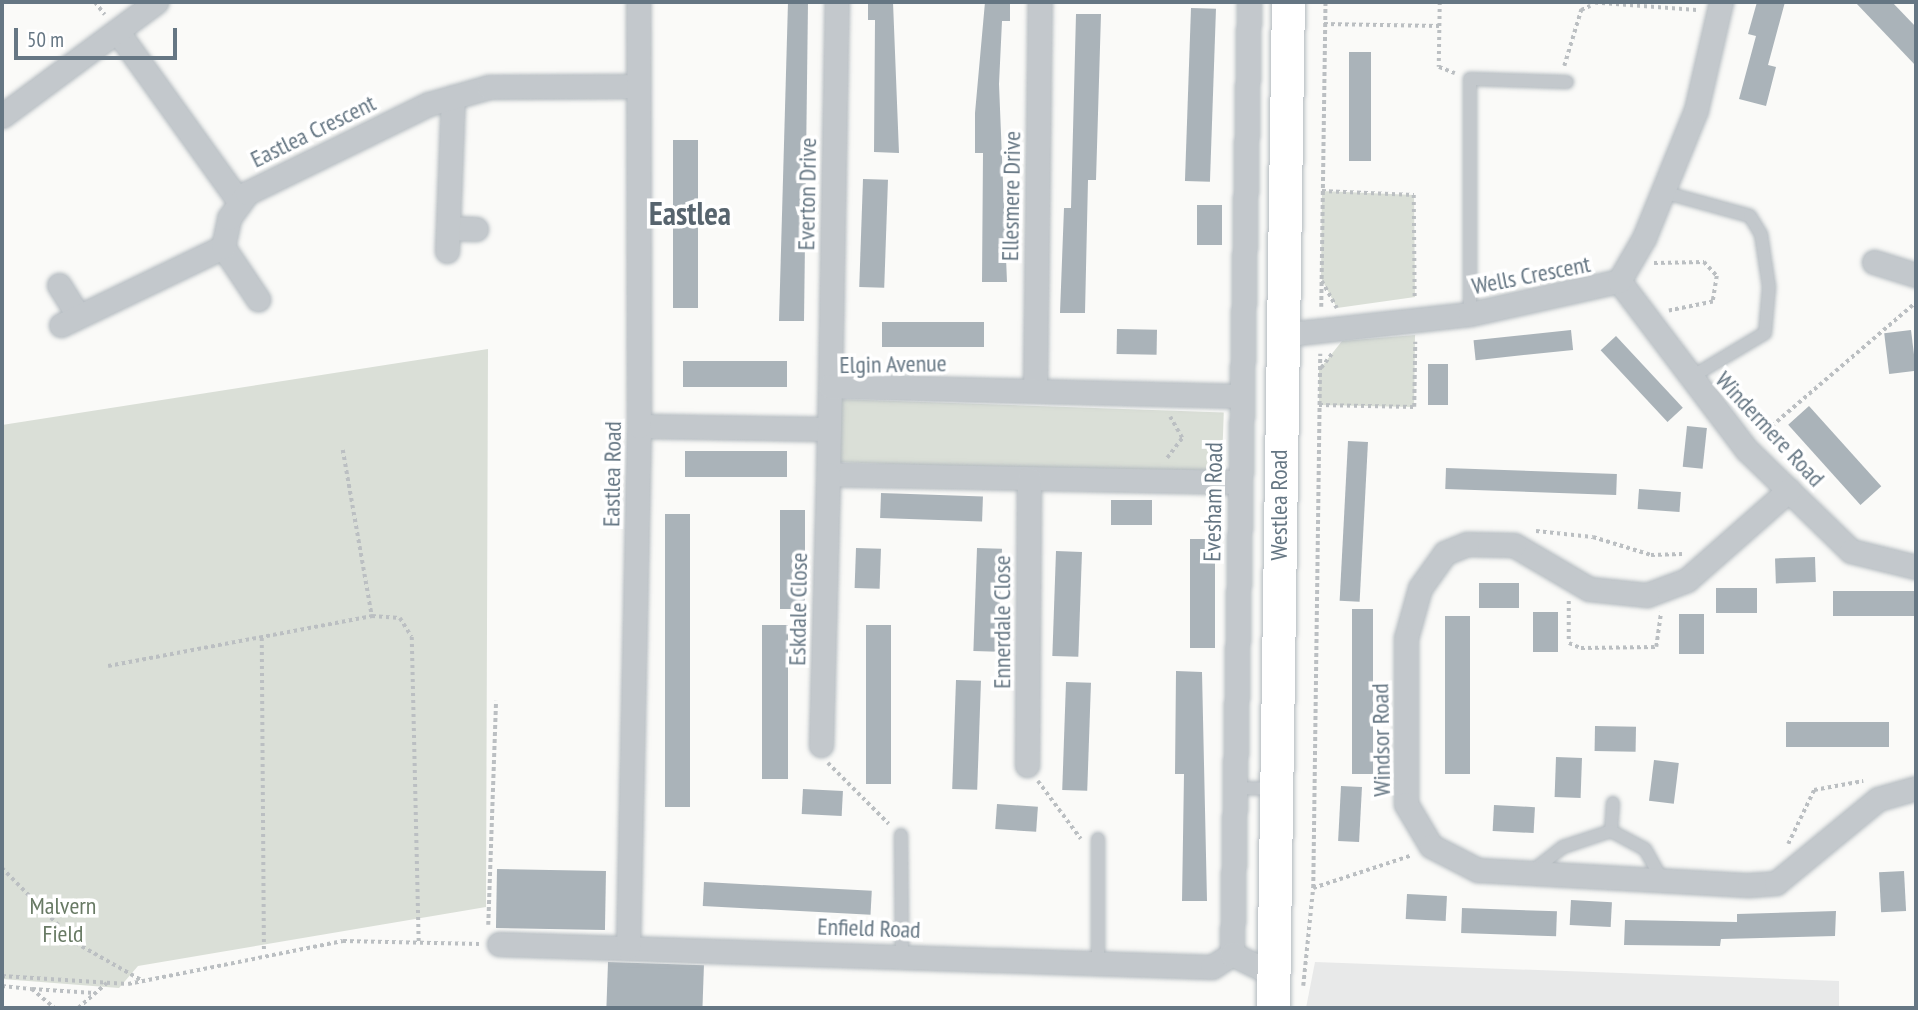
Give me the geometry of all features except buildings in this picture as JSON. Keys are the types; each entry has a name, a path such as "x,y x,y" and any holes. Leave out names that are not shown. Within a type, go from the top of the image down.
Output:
{"main road":[{"name":"Westlea Road","path":"1283,993 1276,789 1280,335 1288,2"}],"street":[{"path":"2,116 156,2"},
{"name":"Eastlea Road","path":"628,947 639,426 638,2"},
{"name":"Everton Drive","path":"830,386 838,2"},
{"name":"Ellesmere Drive","path":"1035,390 1040,2"},
{"name":"Evesham Road","path":"1232,954 1249,2"},
{"name":"Wells Crescent","path":"1280,335 1470,314 1619,281 1636,253 1696,110 1720,6"},
{"path":"117,31 240,203"},
{"name":"Eastlea Crescent","path":"223,247 229,218 240,203 303,164 453,97 489,87 637,86"},
{"path":"447,251 453,97"},
{"path":"448,228 476,229"},
{"path":"59,285 69,320 223,247 258,299"},
{"path":"1874,262 1916,275"},
{"name":"Windermere Road","path":"1619,281 1688,379 1746,450 1851,551 1916,567"},
{"name":"Elgin Avenue","path":"828,474 830,386 1240,396"},
{"path":"639,426 829,429"},
{"path":"828,474 1239,482"},
{"name":"Eskdale Close","path":"821,745 828,474"},
{"name":"Ennerdale Close","path":"1027,765 1029,479"},
{"path":"1669,591 1789,490"},
{"name":"Windsor Road","path":"1432,846 1406,804 1406,638 1420,588 1446,553 1492,541 1533,551 1576,584 1647,595 1669,591"},
{"path":"1432,846 1478,870 1776,883 1855,815 1910,788"},
{"name":"Enfield Road","path":"493,944 1212,967 1232,954"},
{"path":"1232,954 1283,993"}],"lane":[{"path":"1470,314 1471,79 1564,82"},
{"path":"1663,192 1750,216 1761,234 1767,274 1771,316 1765,333 1688,379"},
{"path":"1237,788 1276,789"},
{"path":"1611,831 1613,803"},
{"path":"1529,873 1563,847 1611,831 1645,849 1662,880"},
{"path":"901,835 902,955"},
{"path":"1098,839 1098,963"}],"path":[{"path":"1321,307 1325,2"},
{"path":"1440,2 1439,67 1471,79"},
{"path":"1564,82 1581,10 1589,4 1720,6"},
{"path":"1324,24 1439,26"},
{"path":"1319,404 1414,407 1416,322 1414,195 1322,191"},
{"path":"1636,253 1657,264 1704,262 1719,285 1713,302 1703,306 1643,315"},
{"path":"1746,450 1916,302"},
{"path":"1283,993 1311,949 1320,355"},
{"path":"1163,415 1178,425 1182,438 1176,453 1164,460"},
{"path":"343,450 372,616"},
{"path":"1527,530 1593,537 1651,555 1686,553"},
{"path":"1576,584 1568,606 1569,643 1581,648 1656,647 1669,591"},
{"path":"108,666 372,616 400,618 412,637 419,942"},
{"path":"262,638 264,953"},
{"path":"2,976 107,983 143,982 264,953 342,941 493,944 496,701"},
{"path":"821,745 832,773 901,835"},
{"path":"1027,765 1098,854"},
{"path":"1776,883 1798,814 1814,790 1853,781 1910,788"},
{"path":"1313,888 1387,867 1432,846"},
{"path":"2,868 76,943 143,982"},
{"path":"78,1008 107,983"},
{"path":"2,986 94,993"},
{"path":"32,989 55,1008"}],"shaded area":[{"path":"1315,962 1839,981 1839,1008 1306,1008"}],"green space":[{"path":"1322,191 1414,195 1415,297 1337,308 1321,278"},
{"path":"1415,335 1414,407 1319,405 1319,370 1342,341"},
{"name":"Malvern Field","path":"488,349 486,907 138,966 119,988 2,979 2,425"},
{"path":"836,399 1224,413 1222,476 834,462"}],"district":[{"name":"Eastlea","path":"690,213"}]}
